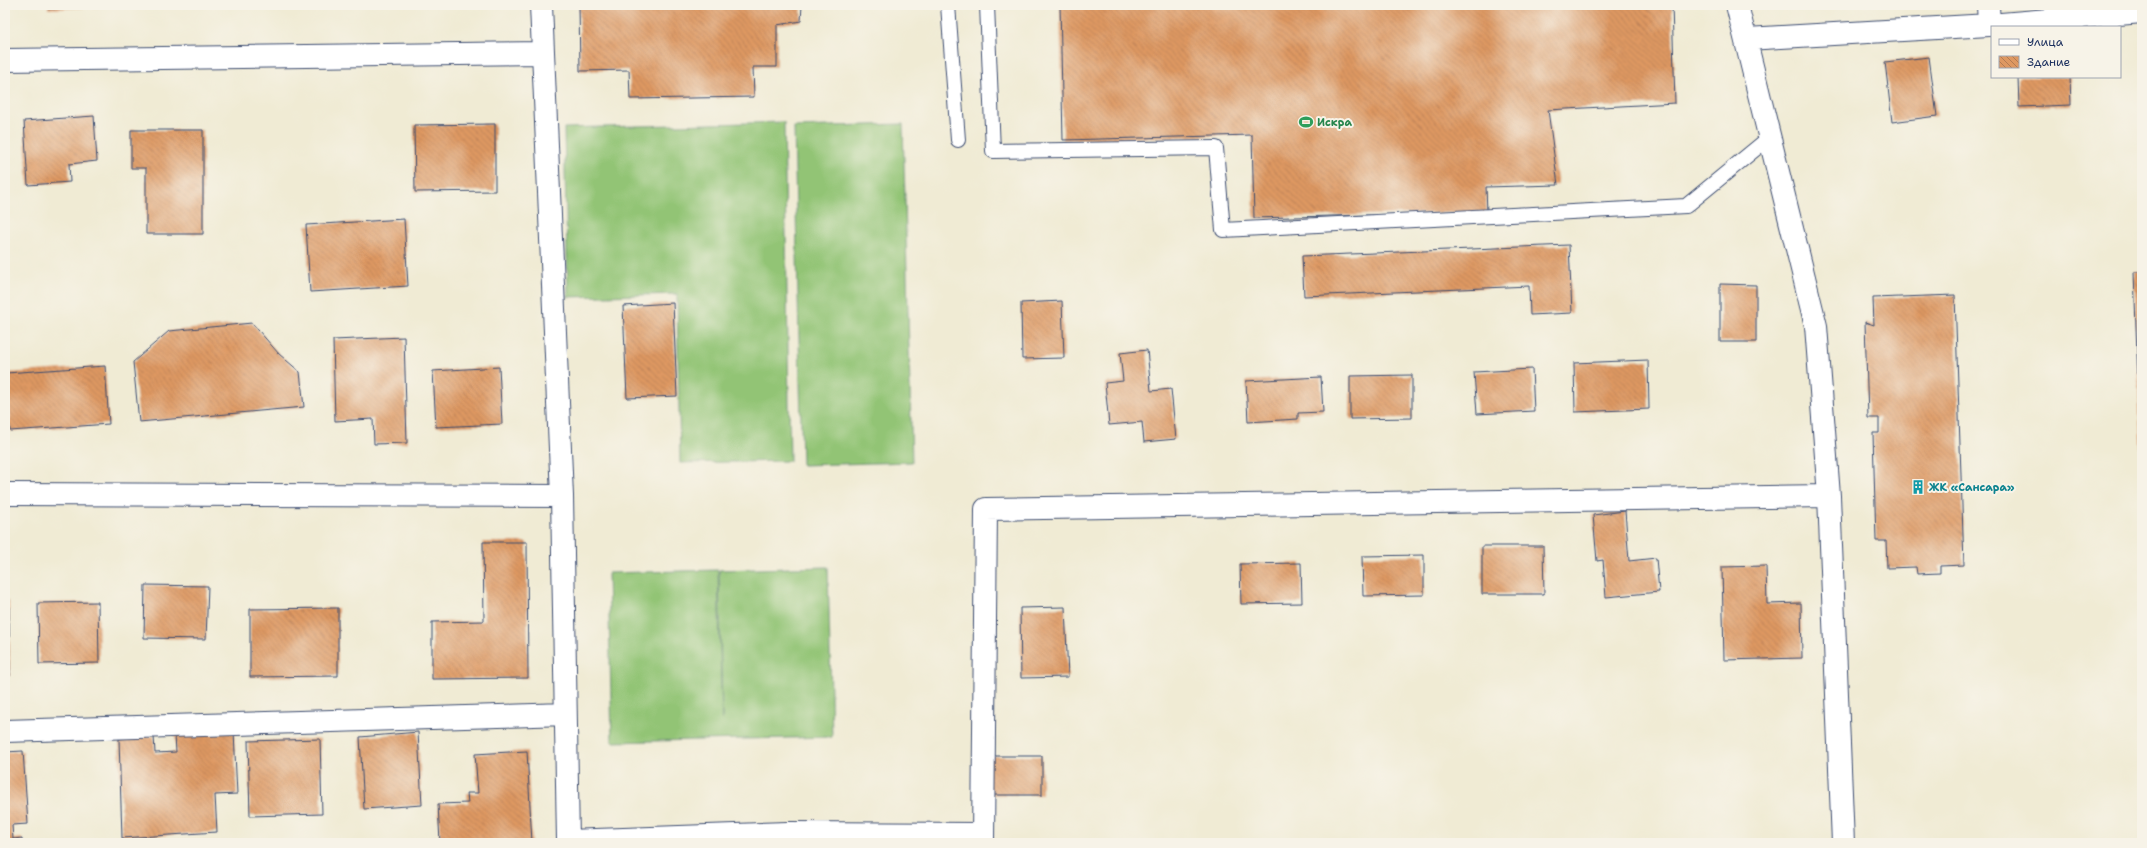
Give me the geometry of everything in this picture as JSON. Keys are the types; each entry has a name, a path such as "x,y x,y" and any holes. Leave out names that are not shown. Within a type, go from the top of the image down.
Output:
{"street":[{"path":"541,5 562,496 568,841 788,833 983,838 986,509 1829,496"},
{"path":"1737,5 1747,39 1816,326 1829,496 1843,843"},
{"path":"1747,39 1988,15 2142,12"},
{"path":"5,60 543,53"},
{"path":"5,494 562,496"},
{"path":"5,731 565,714"}],"lane":[{"path":"948,5 958,140"},
{"path":"987,5 993,151 1216,148 1223,230 1686,206 1770,138"}],"green space":[{"path":"784,122 790,461 680,463 677,294 568,297 564,128"},
{"path":"903,124 912,462 802,465 794,127"},
{"path":"828,567 832,737 612,742 608,573 718,570 722,720 719,570"}],"building":[{"path":"48,5 106,5 106,7 48,9"},
{"path":"579,5 802,5 801,21 777,25 777,67 753,67 754,97 630,99 629,70 580,71"},
{"name":"Искра","path":"1060,5 1672,5 1675,103 1548,110 1558,185 1486,187 1487,212 1254,218 1252,135 1063,140"},
{"path":"1929,57 1937,116 1892,122 1885,62"},
{"path":"2018,78 2070,78 2071,105 2019,107"},
{"path":"94,116 97,161 69,164 70,182 28,185 24,121"},
{"path":"495,124 495,191 415,192 414,125"},
{"path":"131,130 203,130 203,234 146,234 146,168 131,168"},
{"path":"404,219 408,286 310,292 306,225"},
{"path":"1569,245 1572,313 1530,315 1529,286 1304,296 1302,256"},
{"path":"2134,272 2142,272 2142,465 2141,465"},
{"path":"1720,284 1756,285 1756,342 1720,342"},
{"name":"ЖК «Сансара»","path":"1955,295 1964,565 1940,566 1940,573 1917,574 1916,567 1887,568 1886,541 1876,541 1873,433 1879,433 1879,418 1868,418 1865,322 1874,325 1873,298"},
{"path":"1062,301 1064,358 1022,359 1021,303"},
{"path":"673,303 677,396 627,398 623,306"},
{"path":"252,323 279,354 300,372 304,407 139,422 133,362 169,331"},
{"path":"404,337 407,443 374,444 373,419 335,421 333,340"},
{"path":"1147,350 1151,391 1171,389 1176,439 1144,442 1142,422 1109,425 1105,383 1123,381 1120,353"},
{"path":"1648,360 1649,409 1575,412 1574,363"},
{"path":"105,366 109,424 10,431 6,373"},
{"path":"499,367 502,424 436,427 433,371"},
{"path":"1532,369 1534,411 1477,414 1474,372"},
{"path":"1412,375 1412,418 1350,419 1350,376"},
{"path":"1321,377 1323,412 1298,413 1298,419 1248,422 1246,381"},
{"path":"1625,511 1629,561 1656,558 1659,592 1606,597 1603,560 1597,561 1593,515"},
{"path":"483,542 527,542 528,678 432,679 432,622 484,621"},
{"path":"1482,546 1543,546 1544,594 1482,594"},
{"path":"1424,555 1424,595 1363,596 1362,556"},
{"path":"1301,563 1302,603 1241,604 1240,564"},
{"path":"1766,566 1767,604 1801,603 1802,658 1724,660 1722,567"},
{"path":"145,585 208,586 206,639 144,638"},
{"path":"5,601 9,601 10,676 5,676"},
{"path":"98,602 99,663 39,664 38,603"},
{"path":"1065,607 1068,677 1021,678 1020,608"},
{"path":"338,608 338,676 250,677 250,609"},
{"path":"234,732 237,794 215,795 217,832 122,838 119,739 154,736 155,753 176,752 175,735"},
{"path":"418,732 422,805 364,809 360,737"},
{"path":"320,739 322,814 250,816 248,741"},
{"path":"23,751 28,824 12,825 13,839 22,838 22,843 5,843 5,752"},
{"path":"527,751 532,843 440,843 438,804 468,803 467,793 478,793 475,754"},
{"path":"988,756 1042,756 1042,795 988,795"}],"place":[{"name":"Искра","path":"1306,122"},
{"name":"ЖК «Сансара»","path":"1918,487"}]}
